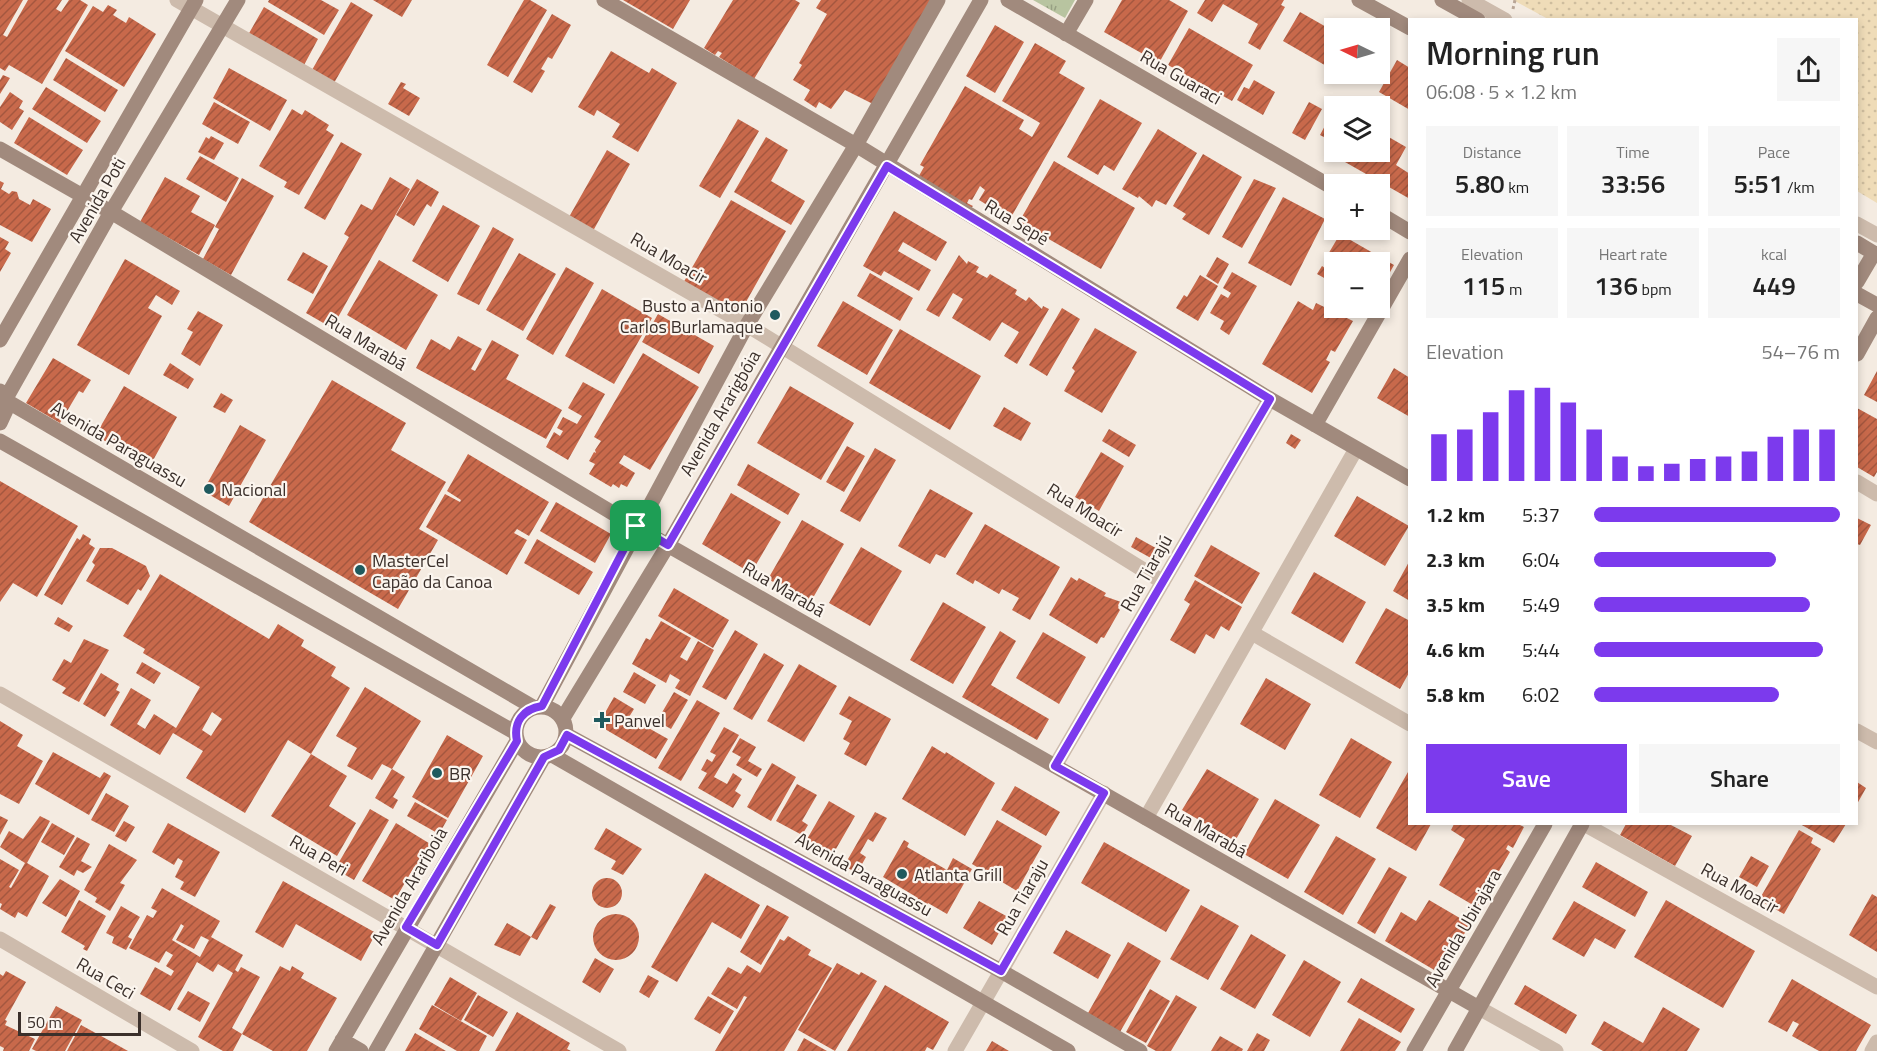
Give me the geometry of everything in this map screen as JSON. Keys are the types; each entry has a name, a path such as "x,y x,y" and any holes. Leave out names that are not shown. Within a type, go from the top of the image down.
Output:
{"street":[{"name":"Rua Moacir","path":"177,0 194,4 224,25 781,345 1163,582"},
{"name":"Avenida Poti","path":"0,423 6,410 3,395 238,0"},
{"name":"Rua Sepé","path":"603,0 856,145 1270,399 1408,478"},
{"name":"Avenida Ararigbóia","path":"538,706 747,325 856,145 938,0"},
{"name":"Avenida Ararigbóia","path":"563,718 668,545 981,0"},
{"name":"Rua Guaraci","path":"1008,0 1324,183"},
{"path":"1066,34 1086,0"},
{"path":"1359,0 1408,27"},
{"path":"1442,0 1474,18"},
{"path":"1469,0 1501,18"},
{"name":"Avenida Poti","path":"0,340 194,4"},
{"name":"Rua Marabá","path":"0,149 111,212 668,545 1556,1051"},
{"path":"1390,220 1408,231"},
{"path":"1858,225 1877,236"},
{"path":"1858,244 1875,254 1858,280"},
{"path":"1315,425 1408,262"},
{"path":"1858,295 1877,305"},
{"path":"1858,352 1877,318"},
{"name":"Avenida Paraguassu","path":"3,395 538,706"},
{"name":"Rua Tiarajú","path":"1055,766 1270,399"},
{"path":"0,441 516,737 528,754 548,756 1068,1051"},
{"path":"1146,818 1356,448"},
{"path":"1858,483 1877,494"},
{"path":"1252,633 1408,723"},
{"name":"Rua Peri","path":"0,694 619,1051"},
{"path":"376,1051 548,756 559,750 567,735 563,718 557,712 538,706 520,717 516,737"},
{"path":"1858,732 1877,742"},
{"name":"Avenida Paraguassu","path":"567,735 1001,971 1140,1051"},
{"name":"Avenida Arariboia","path":"339,1046 516,737"},
{"name":"Rua Tiaraju","path":"955,1051 1104,793"},
{"name":"Avenida Ubirajara","path":"1414,1051 1544,825"},
{"path":"1455,1051 1582,825"},
{"name":"Rua Moacir","path":"1585,825 1877,987"},
{"name":"Rua Ceci","path":"0,939 192,1051"},
{"path":"1872,1051 1877,1042"},
{"path":"339,1046 361,1051"}],"green space":[{"path":"1033,0 1075,0 1065,18"}],"sand":[{"path":"1513,0 1877,0 1877,203 1858,192 1858,18 1546,18"}],"building":[{"path":"0,0 23,0 3,35 7,37 28,0 62,0 56,9 61,12 69,0 80,0 88,5 42,84 9,65 5,71 0,68"},
{"path":"269,0 321,0 339,10 324,35 268,2"},
{"path":"373,0 412,0 402,17"},
{"path":"524,0 530,0 547,10 508,77 487,65"},
{"path":"623,0 690,0 673,29"},
{"path":"733,0 795,0 800,3 754,79 719,57 722,53 718,51 715,55 704,48"},
{"path":"821,0 933,0 873,104 845,90 831,109 819,102 816,108 804,100 810,90 793,80 802,65 799,63 827,14 816,8"},
{"path":"1122,0 1169,0 1188,11 1159,63 1104,32"},
{"path":"1205,0 1284,0 1281,5 1285,7 1260,50 1248,43 1258,24 1223,4 1212,22 1197,13"},
{"path":"351,2 373,15 334,83 312,70"},
{"path":"108,5 117,10 113,15 126,23 129,17 156,34 124,87 65,51 93,6 103,12"},
{"path":"264,7 318,39 303,67 248,35"},
{"path":"1300,12 1324,26 1324,65 1283,41"},
{"path":"552,14 571,25 552,59 548,57 541,69 545,71 532,93 513,82"},
{"path":"995,25 1024,42 995,93 966,76"},
{"path":"1189,28 1253,65 1232,101 1168,65"},
{"path":"1035,43 1066,61 1059,73 1085,88 1010,219 979,200 985,190 980,186 972,200 969,199 967,203 973,206 971,208 916,181 924,167 920,165 965,86 1024,120 1019,129 1032,137 1040,123 1002,101"},
{"path":"611,51 649,73 652,68 677,83 638,152 612,137 620,124 597,110 594,116 578,107"},
{"path":"66,58 118,90 105,112 53,80"},
{"path":"1397,60 1408,67 1408,109 1390,98 1390,96 1379,92 1384,84 1390,84 1390,72"},
{"path":"229,68 287,100 270,131 213,98"},
{"path":"3,75 10,78 0,94 0,80"},
{"path":"1254,80 1275,92 1263,115 1237,100 1244,87 1249,89"},
{"path":"401,82 406,84 403,88 420,98 409,116 388,104"},
{"path":"46,87 101,121 87,143 32,109"},
{"path":"10,92 23,101 19,108 24,111 12,130 0,122 0,107"},
{"path":"1100,99 1142,123 1114,171 1104,165 1098,175 1067,157"},
{"path":"214,102 250,122 238,144 202,124"},
{"path":"1309,102 1322,109 1305,140 1292,133"},
{"path":"292,109 302,115 305,110 329,125 326,130 334,135 299,195 284,187 287,182 259,166"},
{"path":"29,117 83,150 67,175 14,143"},
{"path":"738,119 759,131 720,198 699,186"},
{"path":"1158,129 1197,153 1166,205 1156,200 1152,207 1139,196 1138,198 1122,189"},
{"path":"211,136 224,143 214,160 198,152 206,137 209,139"},
{"path":"766,137 788,150 771,181 805,201 791,225 734,192"},
{"path":"1390,138 1406,147 1396,165 1408,173 1408,198 1390,188 1390,174 1366,174 1345,162 1390,162"},
{"path":"341,142 362,154 325,220 304,208"},
{"path":"607,150 630,164 593,231 569,217"},
{"path":"1203,154 1242,177 1209,235 1182,219 1186,214 1173,206"},
{"path":"200,156 239,178 226,202 186,179"},
{"path":"1054,161 1135,208 1101,269 1019,222"},
{"path":"165,177 200,196 191,212 215,225 199,255 140,222"},
{"path":"390,177 410,189 332,328 306,313 349,237 344,234 361,204 372,210"},
{"path":"242,178 274,196 231,275 203,259 219,229 215,227"},
{"path":"417,179 439,192 431,207 427,204 414,226 396,215"},
{"path":"1254,179 1276,188 1242,248 1222,237"},
{"path":"0,181 4,183 1,189 9,194 12,191 17,192 19,199 30,205 33,199 51,209 32,242 0,225"},
{"path":"1283,197 1324,218 1291,286 1248,263"},
{"path":"731,200 786,231 738,316 682,285"},
{"path":"443,205 480,226 448,282 412,261"},
{"path":"894,211 947,242 936,261 903,242 898,251 931,270 919,291 884,271 881,276 863,266"},
{"path":"493,227 514,239 479,305 457,294"},
{"path":"0,237 9,242 5,249 11,253 0,272"},
{"path":"1336,240 1350,240 1371,252 1329,252"},
{"path":"303,252 328,266 313,294 287,280"},
{"path":"519,253 556,274 523,331 486,310"},
{"path":"959,255 967,264 968,261 979,267 976,272 987,278 990,274 1017,290 1015,294 1026,301 1029,297 1042,309 1043,306 1049,309 1017,364 1004,356 1019,332 1002,322 990,341 952,318 963,299 953,293 939,317 926,310"},
{"path":"1217,257 1229,264 1218,284 1206,276"},
{"path":"125,259 180,291 172,305 156,295 148,308 162,316 129,375 77,345"},
{"path":"379,260 438,295 406,350 347,315"},
{"path":"1322,266 1324,267 1324,278 1317,274"},
{"path":"566,267 594,283 553,355 526,339"},
{"path":"1232,272 1257,286 1229,335 1220,329 1224,321 1210,313 1221,294 1228,298 1231,293 1223,288"},
{"path":"870,273 913,298 900,321 857,296"},
{"path":"1200,275 1218,286 1198,321 1176,308 1184,295 1187,297"},
{"path":"602,289 652,318 614,384 565,356"},
{"path":"843,301 893,330 867,375 817,346"},
{"path":"1298,301 1313,310 1316,303 1324,307 1324,318 1347,318 1353,321 1335,352 1331,350 1326,360 1330,362 1312,393 1262,364"},
{"path":"1062,308 1080,319 1047,376 1029,365"},
{"path":"198,311 223,325 200,366 181,354 193,332 187,329"},
{"path":"658,314 714,346 699,374 642,342"},
{"path":"1095,328 1137,352 1102,413 1064,391 1075,371 1072,368"},
{"path":"900,329 981,376 950,430 869,383"},
{"path":"458,336 482,349 471,369 475,371 492,340 519,355 506,379 562,410 546,439 416,368 431,339 450,350"},
{"path":"643,353 699,387 650,470 624,455 619,463 635,473 627,487 621,484 619,488 613,484 611,487 589,474 595,464 589,461 594,452 596,453 595,450 601,441 594,437"},
{"path":"53,358 91,380 83,393 79,391 60,423 26,403"},
{"path":"170,363 194,379 188,389 163,375"},
{"path":"1394,368 1408,377 1408,416 1377,398"},
{"path":"1877,371 1877,402 1864,395"},
{"path":"332,380 406,423 391,450 446,482 419,529 438,540 398,609 249,522"},
{"path":"583,382 605,394 568,460 546,447 554,432 560,436 563,431 557,428 563,417 577,424 582,416 568,408"},
{"path":"124,386 177,417 151,464 95,436"},
{"path":"790,386 854,423 821,480 757,443"},
{"path":"221,393 233,400 225,413 213,407"},
{"path":"1004,407 1031,423 1021,441 993,426"},
{"path":"1858,409 1877,419 1877,472 1874,477 1858,468"},
{"path":"240,425 266,440 229,506 203,491"},
{"path":"1109,429 1136,445 1129,457 1102,441"},
{"path":"1291,434 1301,440 1295,449 1286,443"},
{"path":"847,446 865,456 844,492 826,482"},
{"path":"875,448 896,460 860,522 840,511"},
{"path":"1101,452 1124,466 1099,511 1075,497"},
{"path":"468,454 549,502 529,536 517,529 514,533 527,540 507,575 426,527 445,494 460,502 461,500 447,491"},
{"path":"748,464 800,494 788,515 737,485"},
{"path":"0,481 78,526 37,597 13,583 0,602"},
{"path":"930,489 973,513 945,558 936,554 930,564 898,546"},
{"path":"731,493 781,522 751,573 702,544"},
{"path":"1357,496 1408,525 1385,566 1334,536"},
{"path":"556,502 611,534 595,563 540,531"},
{"path":"1858,518 1871,525 1860,545 1858,544"},
{"path":"802,520 844,544 810,603 768,579"},
{"path":"985,524 1060,567 1030,620 1012,610 1019,598 1002,589 999,594 975,580 973,584 956,574"},
{"path":"83,534 91,539 89,544 95,548 62,605 44,595 77,538 80,540"},
{"path":"1136,537 1163,552 1158,562 1131,547"},
{"path":"537,539 593,572 579,595 524,563"},
{"path":"1211,545 1260,573 1242,604 1194,576"},
{"path":"861,547 902,571 870,626 829,603"},
{"path":"100,548 112,548 146,566 150,576 141,591 138,589 128,605 86,581 95,565 92,562"},
{"path":"1408,564 1408,600 1393,591"},
{"path":"1314,572 1366,602 1343,643 1291,613"},
{"path":"160,574 269,639 278,624 304,640 301,646 336,667 331,676 350,688 311,754 288,740 245,813 186,778 203,751 173,733 160,755 110,725 131,688 151,700 137,724 145,729 154,714 176,728 200,687 143,653 145,649 123,636","holes":["212,712 222,719 211,736 202,730"]},
{"path":"1071,577 1077,581 1079,578 1106,593 1104,596 1121,602 1118,608 1120,610 1104,638 1101,637 1097,644 1049,615"},
{"path":"1195,580 1242,607 1229,631 1221,626 1214,639 1206,634 1195,654 1170,640 1190,604 1184,600"},
{"path":"674,588 729,620 713,648 658,616"},
{"path":"943,602 986,627 953,684 910,660"},
{"path":"1386,608 1408,620 1408,675 1400,689 1355,663"},
{"path":"58,617 73,626 69,632 54,624"},
{"path":"661,621 691,638 680,657 687,661 698,641 714,650 690,696 675,688 680,680 670,674 666,683 632,664 646,638 650,640"},
{"path":"735,630 758,644 726,700 702,687"},
{"path":"1000,631 1016,641 991,685 1049,719 1037,740 962,697"},
{"path":"1043,632 1086,657 1059,704 1016,678"},
{"path":"84,639 109,650 79,702 62,693 66,688 52,680 64,659 71,663"},
{"path":"764,653 784,665 752,720 733,709"},
{"path":"142,662 161,673 154,684 136,673"},
{"path":"799,664 837,686 804,742 767,721"},
{"path":"634,672 656,685 645,704 623,692"},
{"path":"101,673 119,684 116,690 120,692 105,717 83,704"},
{"path":"1266,678 1311,704 1285,750 1240,724"},
{"path":"365,687 421,721 392,769 382,764 372,780 347,766 357,748 336,736"},
{"path":"674,692 688,700 671,729 657,721"},
{"path":"849,696 891,719 866,766 844,754 850,743 843,739 852,721 839,714"},
{"path":"614,697 634,709 629,717 668,739 656,759 598,725"},
{"path":"697,700 720,713 681,781 658,768"},
{"path":"0,721 23,735 17,746 43,761 19,804 0,794"},
{"path":"724,727 739,735 714,777 727,784 733,773 742,779 735,791 741,795 733,808 698,788 707,773 701,770 707,759 712,762 716,755 710,752"},
{"path":"447,735 483,756 448,818 412,797"},
{"path":"740,738 756,747 748,761 762,769 757,777 736,765 741,757 732,752"},
{"path":"1351,738 1392,762 1360,818 1319,795"},
{"path":"932,746 945,754 946,752 995,783 965,836 902,799"},
{"path":"53,752 100,778 104,772 111,776 89,815 35,784"},
{"path":"311,754 347,776 329,806 356,823 337,856 271,816"},
{"path":"772,763 796,777 771,821 747,807"},
{"path":"392,769 405,777 393,797 398,800 393,809 375,798"},
{"path":"1207,769 1259,799 1235,841 1182,810"},
{"path":"1408,772 1408,825 1430,825 1416,851 1376,828"},
{"path":"1858,783 1866,788 1858,802"},
{"path":"797,784 817,795 802,821 808,825 802,835 776,821"},
{"path":"1015,786 1060,812 1046,836 1001,810"},
{"path":"106,793 129,806 114,832 91,820"},
{"path":"1275,799 1320,825 1288,879 1244,854"},
{"path":"829,801 855,816 829,861 803,846"},
{"path":"415,802 447,820 439,834 407,816"},
{"path":"370,809 389,820 354,880 335,869"},
{"path":"875,812 887,818 873,842 868,839 860,853 866,857 857,873 844,866"},
{"path":"0,816 8,820 0,835"},
{"path":"40,816 50,821 27,863 49,876 27,917 18,912 15,918 0,909 2,904 0,903 0,859 19,870 9,887 11,888 25,863 0,847 9,831 23,839"},
{"path":"997,820 1042,846 1017,891 972,864"},
{"path":"124,821 135,827 126,842 115,836"},
{"path":"52,823 75,836 64,855 41,842"},
{"path":"168,823 220,852 195,897 180,889 184,882 175,877 183,861 178,858 174,865 152,852"},
{"path":"396,823 432,845 418,869 414,867 395,900 362,881"},
{"path":"1454,825 1520,825 1524,827 1513,848 1508,845 1506,849 1510,852 1488,890 1484,887 1480,894 1485,896 1478,908 1439,885 1465,839 1451,830"},
{"path":"1625,825 1671,825 1692,836 1675,866 1620,835"},
{"path":"1802,825 1845,825 1834,843"},
{"path":"606,828 642,849 623,875 611,869 616,861 594,849"},
{"path":"1799,830 1813,838 1811,843 1821,849 1784,914 1759,900"},
{"path":"1336,836 1376,859 1343,915 1304,892"},
{"path":"77,837 90,844 81,861 92,867 83,873 77,870 74,876 59,867"},
{"path":"904,840 909,843 907,847 947,870 953,858 972,869 947,914 928,903 926,906 917,901 918,898 883,877"},
{"path":"1104,842 1190,890 1166,932 1081,883"},
{"path":"109,844 137,860 120,883 125,885 110,911 95,902 97,898 84,890"},
{"path":"1751,856 1769,866 1757,887 1739,877"},
{"path":"1596,862 1648,892 1635,917 1582,887"},
{"path":"1389,867 1407,877 1375,934 1357,923"},
{"path":"705,873 760,905 741,939 712,922 677,982 651,967"},
{"path":"607,878 618,882 622,893 618,904 607,908 596,904 592,893 596,882"},
{"path":"60,879 80,891 66,917 42,903"},
{"path":"283,881 376,933 361,961 296,924 283,948 255,932"},
{"path":"162,888 220,921 211,937 243,955 235,970 238,972 241,967 260,977 232,1028 242,1034 233,1051 223,1051 198,1037 233,973 218,964 213,972 197,962 170,1011 140,994 155,967 171,976 174,971 166,966 173,955 166,951 159,963 129,948 147,915 153,918 157,911 151,908","holes":["181,924 184,926 176,940 194,949 201,936 209,940 200,957 172,940"]},
{"path":"1872,894 1877,897 1877,952 1849,935"},
{"path":"79,900 106,916 87,951 83,949 85,946 61,932"},
{"path":"1429,900 1470,924 1441,974 1385,941 1401,912 1416,921"},
{"path":"1666,900 1755,951 1723,1008 1634,957"},
{"path":"979,901 1008,917 992,945 963,928"},
{"path":"1574,901 1626,930 1615,949 1595,938 1584,957 1552,939"},
{"path":"550,904 556,907 537,940 531,937"},
{"path":"767,905 789,917 761,965 740,952"},
{"path":"1201,905 1239,926 1208,980 1170,959"},
{"path":"121,906 140,917 128,937 132,939 126,950 112,943 114,937 106,933"},
{"path":"616,914 632,921 639,937 632,953 616,960 600,953 593,937 600,921"},
{"path":"507,923 531,937 520,956 494,945"},
{"path":"1066,930 1111,955 1098,979 1053,953"},
{"path":"1251,934 1286,955 1255,1009 1220,989"},
{"path":"788,936 811,950 808,955 832,968 784,1051 715,1051 747,997 744,996 737,1009 711,994 728,967 741,974 747,965 760,973 780,939 784,941"},
{"path":"1128,942 1161,961 1120,1032 1088,1013"},
{"path":"595,958 614,969 600,993 582,982"},
{"path":"1304,960 1341,982 1310,1037 1272,1015"},
{"path":"837,963 859,975 861,972 877,981 835,1051 798,1030"},
{"path":"280,966 290,971 292,966 304,973 301,978 337,998 307,1051 273,1051 242,1034"},
{"path":"6,971 26,982 5,1020 7,1021 5,1025 35,1039 29,1051 3,1051 4,1048 0,1046 0,974 3,976"},
{"path":"648,975 659,981 649,998 639,992"},
{"path":"450,977 477,993 461,1021 434,1005"},
{"path":"1361,978 1415,1009 1401,1033 1347,1002"},
{"path":"1792,979 1871,1025 1856,1051 1819,1051 1792,1036 1799,1024 1793,1021 1787,1032 1768,1022"},
{"path":"885,985 949,1022 933,1050 927,1047 925,1051 847,1051"},
{"path":"1525,985 1577,1015 1566,1034 1514,1004"},
{"path":"1150,989 1170,1001 1146,1043 1126,1032"},
{"path":"188,991 210,1003 200,1022 177,1009"},
{"path":"478,995 508,1012 493,1037 464,1020"},
{"path":"1176,995 1197,1007 1171,1051 1156,1051 1147,1046"},
{"path":"708,996 734,1011 720,1034 694,1019"},
{"path":"432,1005 487,1036 479,1051 457,1051 419,1029"},
{"path":"56,1006 82,1020 65,1051 32,1049"},
{"path":"1663,1007 1700,1029 1687,1051 1603,1051 1591,1044 1604,1021 1643,1043"},
{"path":"517,1012 570,1043 567,1049 571,1051 495,1051"},
{"path":"1359,1018 1401,1042 1395,1051 1340,1051"},
{"path":"81,1025 112,1042 128,1051 67,1051"},
{"path":"415,1033 446,1051 405,1051"},
{"path":"1257,1033 1270,1040 1264,1051 1247,1051"},
{"path":"1220,1036 1243,1049 1242,1051 1211,1051"},
{"path":"804,1038 827,1051 797,1051"},
{"path":"992,1041 1009,1051 986,1051"}],"place":[{"name":"Busto a Antonio Carlos Burlamaque","path":"775,315"},
{"name":"Nacional","path":"209,489"},
{"name":"MasterCel Capão da Canoa","path":"360,570"},
{"name":"Panvel","path":"602,720"},
{"name":"BR","path":"437,773"},
{"name":"Atlanta Grill","path":"902,874"}],"route":[{"path":"887,166 1270,399 1055,766 1104,793 1001,971 567,735 559,750 544,757 437,945 406,927 517,741 516,724 520,717 533,707 542,706 636,526 668,545 781,345 887,166"}]}
